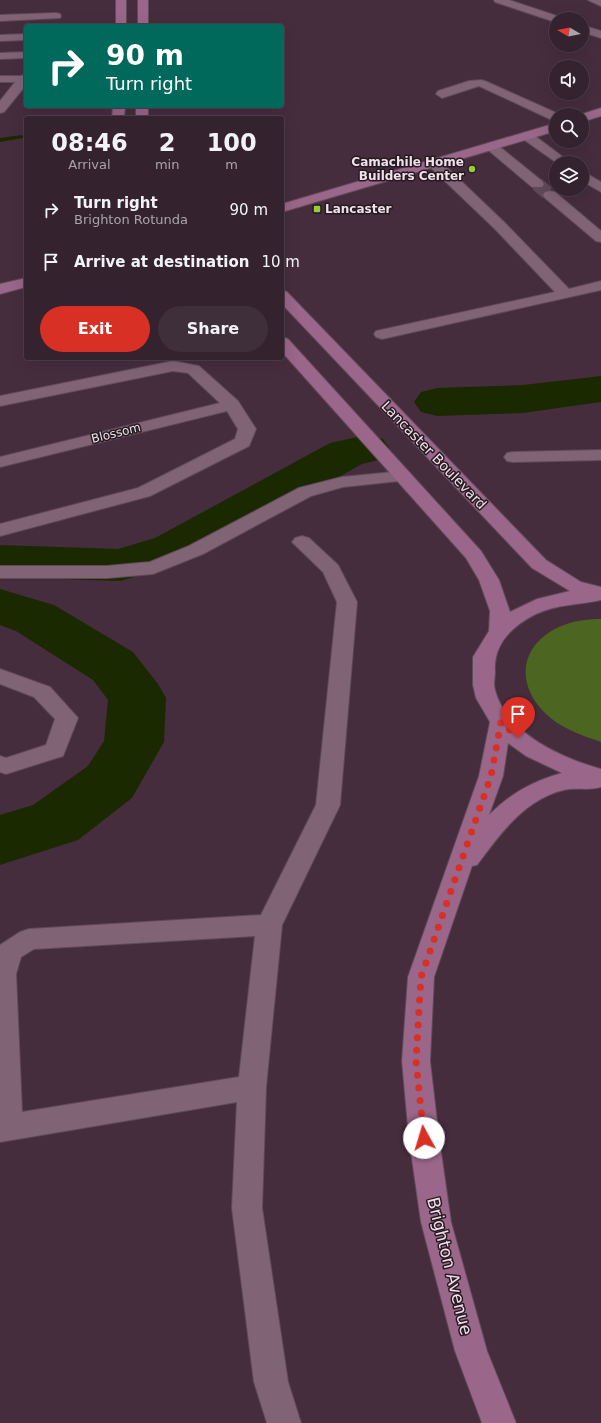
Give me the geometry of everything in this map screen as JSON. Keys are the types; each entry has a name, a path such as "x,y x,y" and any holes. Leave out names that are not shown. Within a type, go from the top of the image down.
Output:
{"main road":[{"path":"120,24 121,0"},
{"path":"143,0 143,24"},
{"path":"589,116 601,112"},
{"path":"284,207 549,129"},
{"path":"0,289 24,283"},
{"name":"Lancaster Boulevard","path":"284,297 539,564 574,586 601,595"},
{"path":"284,344 474,555 489,580 500,611 499,630 484,658 484,690 501,722 526,746 560,764 601,777"},
{"path":"499,630 521,614 548,602 580,596 601,595"},
{"name":"Brighton Avenue","path":"499,1423 471,1351 436,1222 424,1138 416,1061 421,977 491,776 501,722"},
{"name":"Brighton Avenue","path":"458,870 504,813 521,798 543,787 566,780 601,781"}],"street":[{"path":"499,0 549,18"},
{"path":"0,18 56,16"},
{"path":"589,31 601,35"},
{"path":"0,38 24,37"},
{"path":"0,56 24,55"},
{"path":"0,79 24,78"},
{"path":"2,103 24,79"},
{"path":"442,94 473,83 481,83 549,114"},
{"path":"527,136 555,156"},
{"path":"491,146 537,184"},
{"path":"434,163 499,225 566,294"},
{"path":"589,180 601,188"},
{"path":"551,196 601,238"},
{"path":"382,334 601,285"},
{"path":"0,401 141,371 173,366 193,369 232,404 247,429 243,442 144,492 0,530"},
{"name":"Blossom","path":"0,462 232,404"},
{"path":"513,457 601,455"},
{"path":"0,572 108,572 153,568 196,550 305,492 342,482 403,476"},
{"path":"284,1423 271,1382 247,1208 252,1087 269,925 328,805 347,602 331,569 302,542"},
{"path":"0,676 42,692 67,718 55,750 6,766 0,764"},
{"path":"252,1087 4,1128 2,974 10,951 29,939 269,925"}],"green space":[{"path":"601,619 601,742 586,737 557,723 545,713 535,701 529,689 526,677 526,666 530,654 536,644 546,635 569,623"}],"waterway":[{"path":"0,140 21,137"},
{"path":"437,402 523,399 601,389"},
{"path":"0,561 120,565 173,549 347,453 366,449"},
{"path":"0,606 35,618 113,666 137,698 134,742 110,782 55,823 0,840"}],"tunnel":[{"path":"537,184 549,194"}],"place":[{"name":"Camachile Home Builders Center","path":"472,169"},
{"name":"Lancaster","path":"317,209"}],"route":[{"path":"424,1138 416,1061 421,977 491,776 501,722 518,738"}]}
